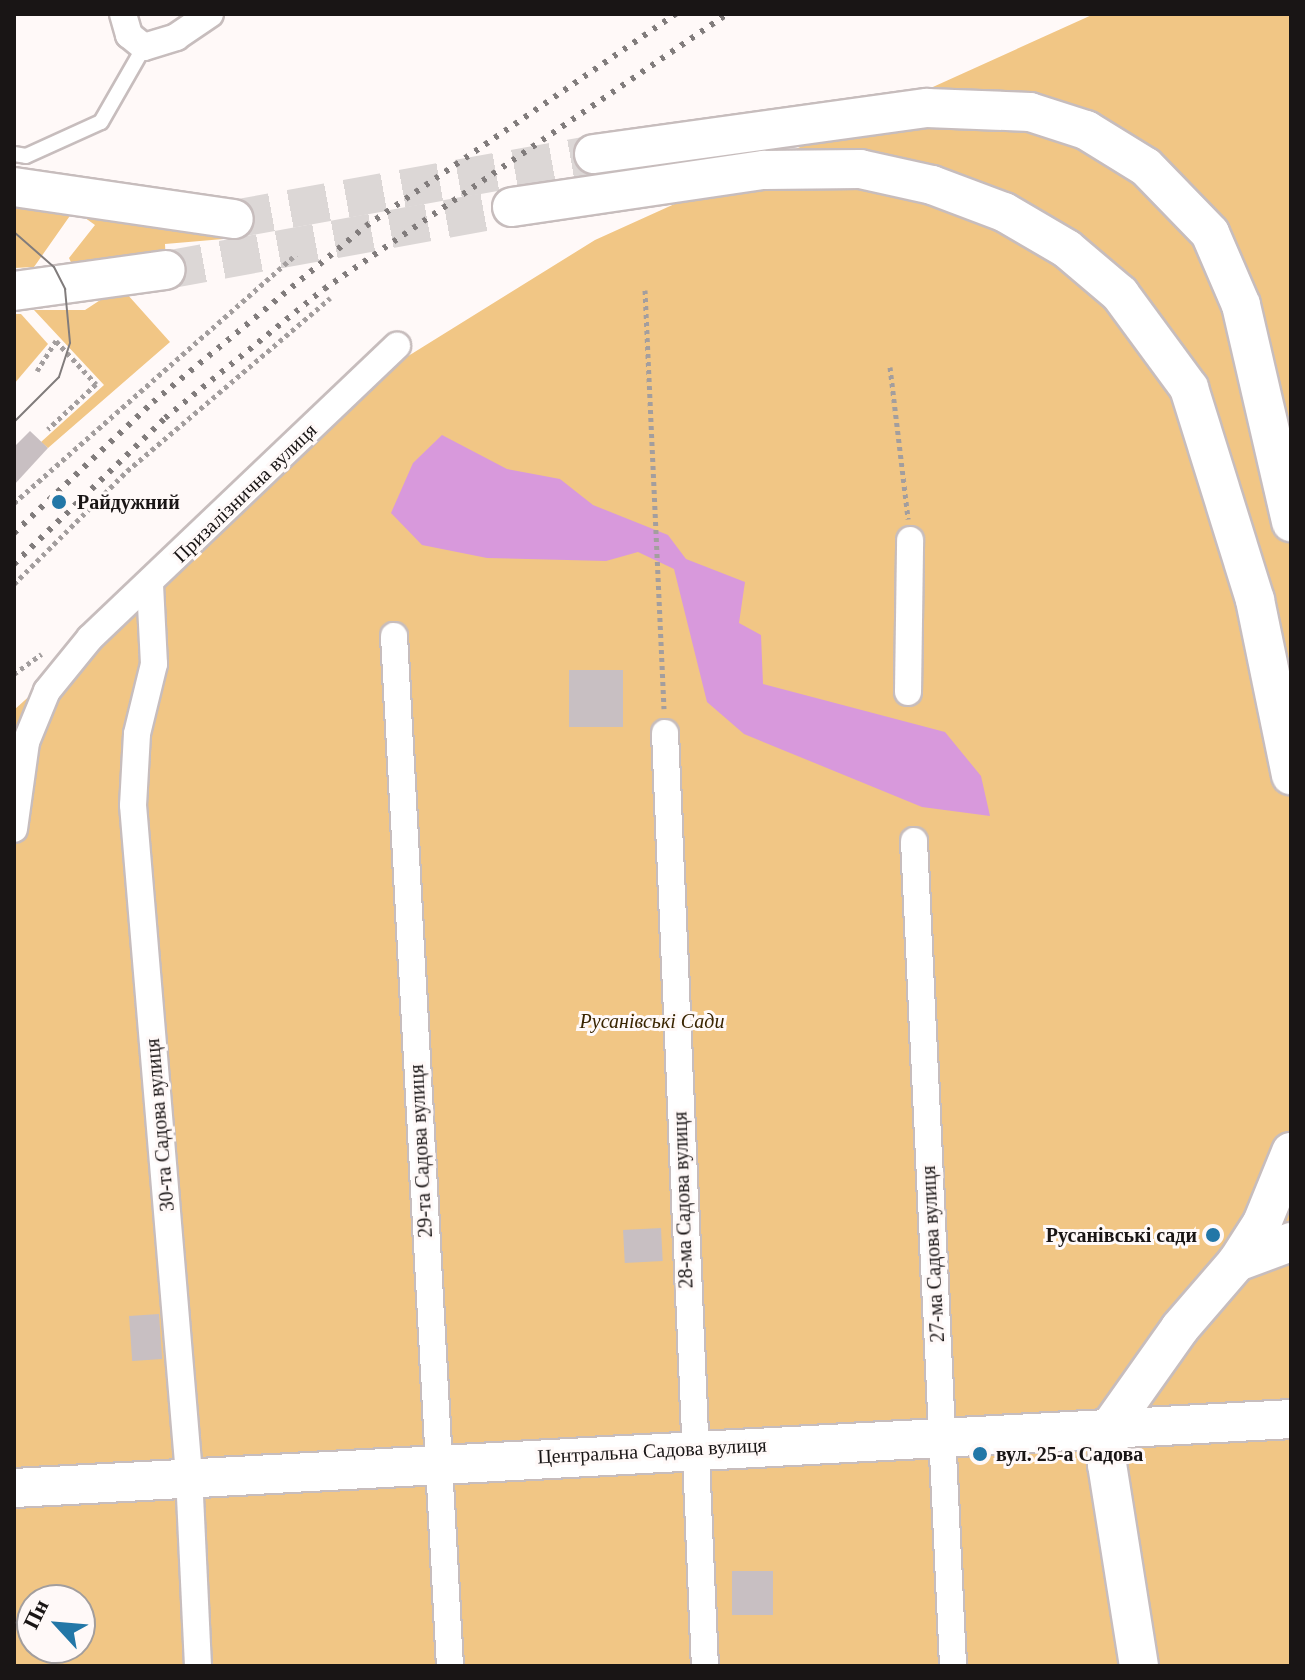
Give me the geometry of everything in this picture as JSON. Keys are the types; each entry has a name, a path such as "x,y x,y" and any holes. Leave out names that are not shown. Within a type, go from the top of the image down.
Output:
{"main road":[{"path":"594,154 927,108 1030,112 1086,130 1146,167 1210,233 1241,305 1291,522"},
{"path":"18,165 234,219"},
{"path":"512,207 764,170 860,169 932,185 1004,212 1067,249 1120,294 1189,388 1255,600 1291,775"},
{"path":"14,291 166,270"},
{"path":"1139,1666 1107,1465 1110,1427 1180,1328 1237,1262 1262,1223 1291,1152"},
{"path":"1237,1262 1291,1242"},
{"name":"Центральна Садова вулиця","path":"14,1488 189,1475 1291,1419"}],"street":[{"path":"123,14 129,35 144,47 176,37 210,14"},
{"name":"Призалізнична вулиця","path":"14,829 26,742 47,691 90,638 150,585 397,346"},
{"path":"908,692 910,540"},
{"name":"30-та Садова вулиця","path":"150,585 154,664 137,734 133,805 189,1475 198,1666"},
{"name":"29-та Садова вулиця","path":"394,636 450,1666"},
{"name":"28-ма Садова вулиця","path":"665,733 692,1449 705,1666"},
{"name":"27-ма Садова вулиця","path":"914,841 953,1666"}],"lane":[{"path":"18,165 101,122 144,47"}],"path":[{"path":"14,503 296,254"},
{"path":"645,290 665,733"},
{"path":"14,584 127,471 330,298"},
{"path":"37,371 56,341 96,384 48,429"},
{"path":"890,367 910,540"}],"green space":[{"name":"Русанівські Сади","path":"1094,14 1291,14 1291,1666 14,1666 14,710 405,358 595,240"},
{"path":"14,196 234,227 235,238 165,244 166,264 76,273 69,258 95,225 74,210 34,267 14,268"},
{"path":"127,294 170,342 48,448 41,442 104,385 34,310 85,310 108,295"},
{"path":"14,314 21,314 48,344 14,384"}],"shaded area":[{"path":"442,435 507,469 560,479 593,505 668,535 686,559 745,582 739,623 761,635 763,684 945,732 981,776 990,816 922,807 744,734 707,702 674,569 638,552 606,561 487,558 422,545 391,513 413,463"}],"building":[{"path":"30,431 48,448 14,485 14,447"},
{"path":"569,670 623,670 623,727 569,727"},
{"path":"661,1228 663,1261 625,1263 623,1230"},
{"path":"159,1314 162,1359 132,1361 129,1316"},
{"path":"732,1571 773,1571 773,1615 732,1615"}],"tunnel":[{"path":"234,219 594,154"},
{"path":"166,270 512,207"}],"tram line":[{"path":"14,232 54,267 65,289 70,343 59,377 14,422"}],"railway":[{"path":"14,533 153,402 366,226 676,14"},
{"path":"14,564 165,418 324,289 727,14"}],"place":[{"name":"Райдужний","path":"59,502"},
{"name":"Русанівські сади","path":"1213,1235"},
{"name":"вул. 25-а Садова","path":"980,1454"}]}
